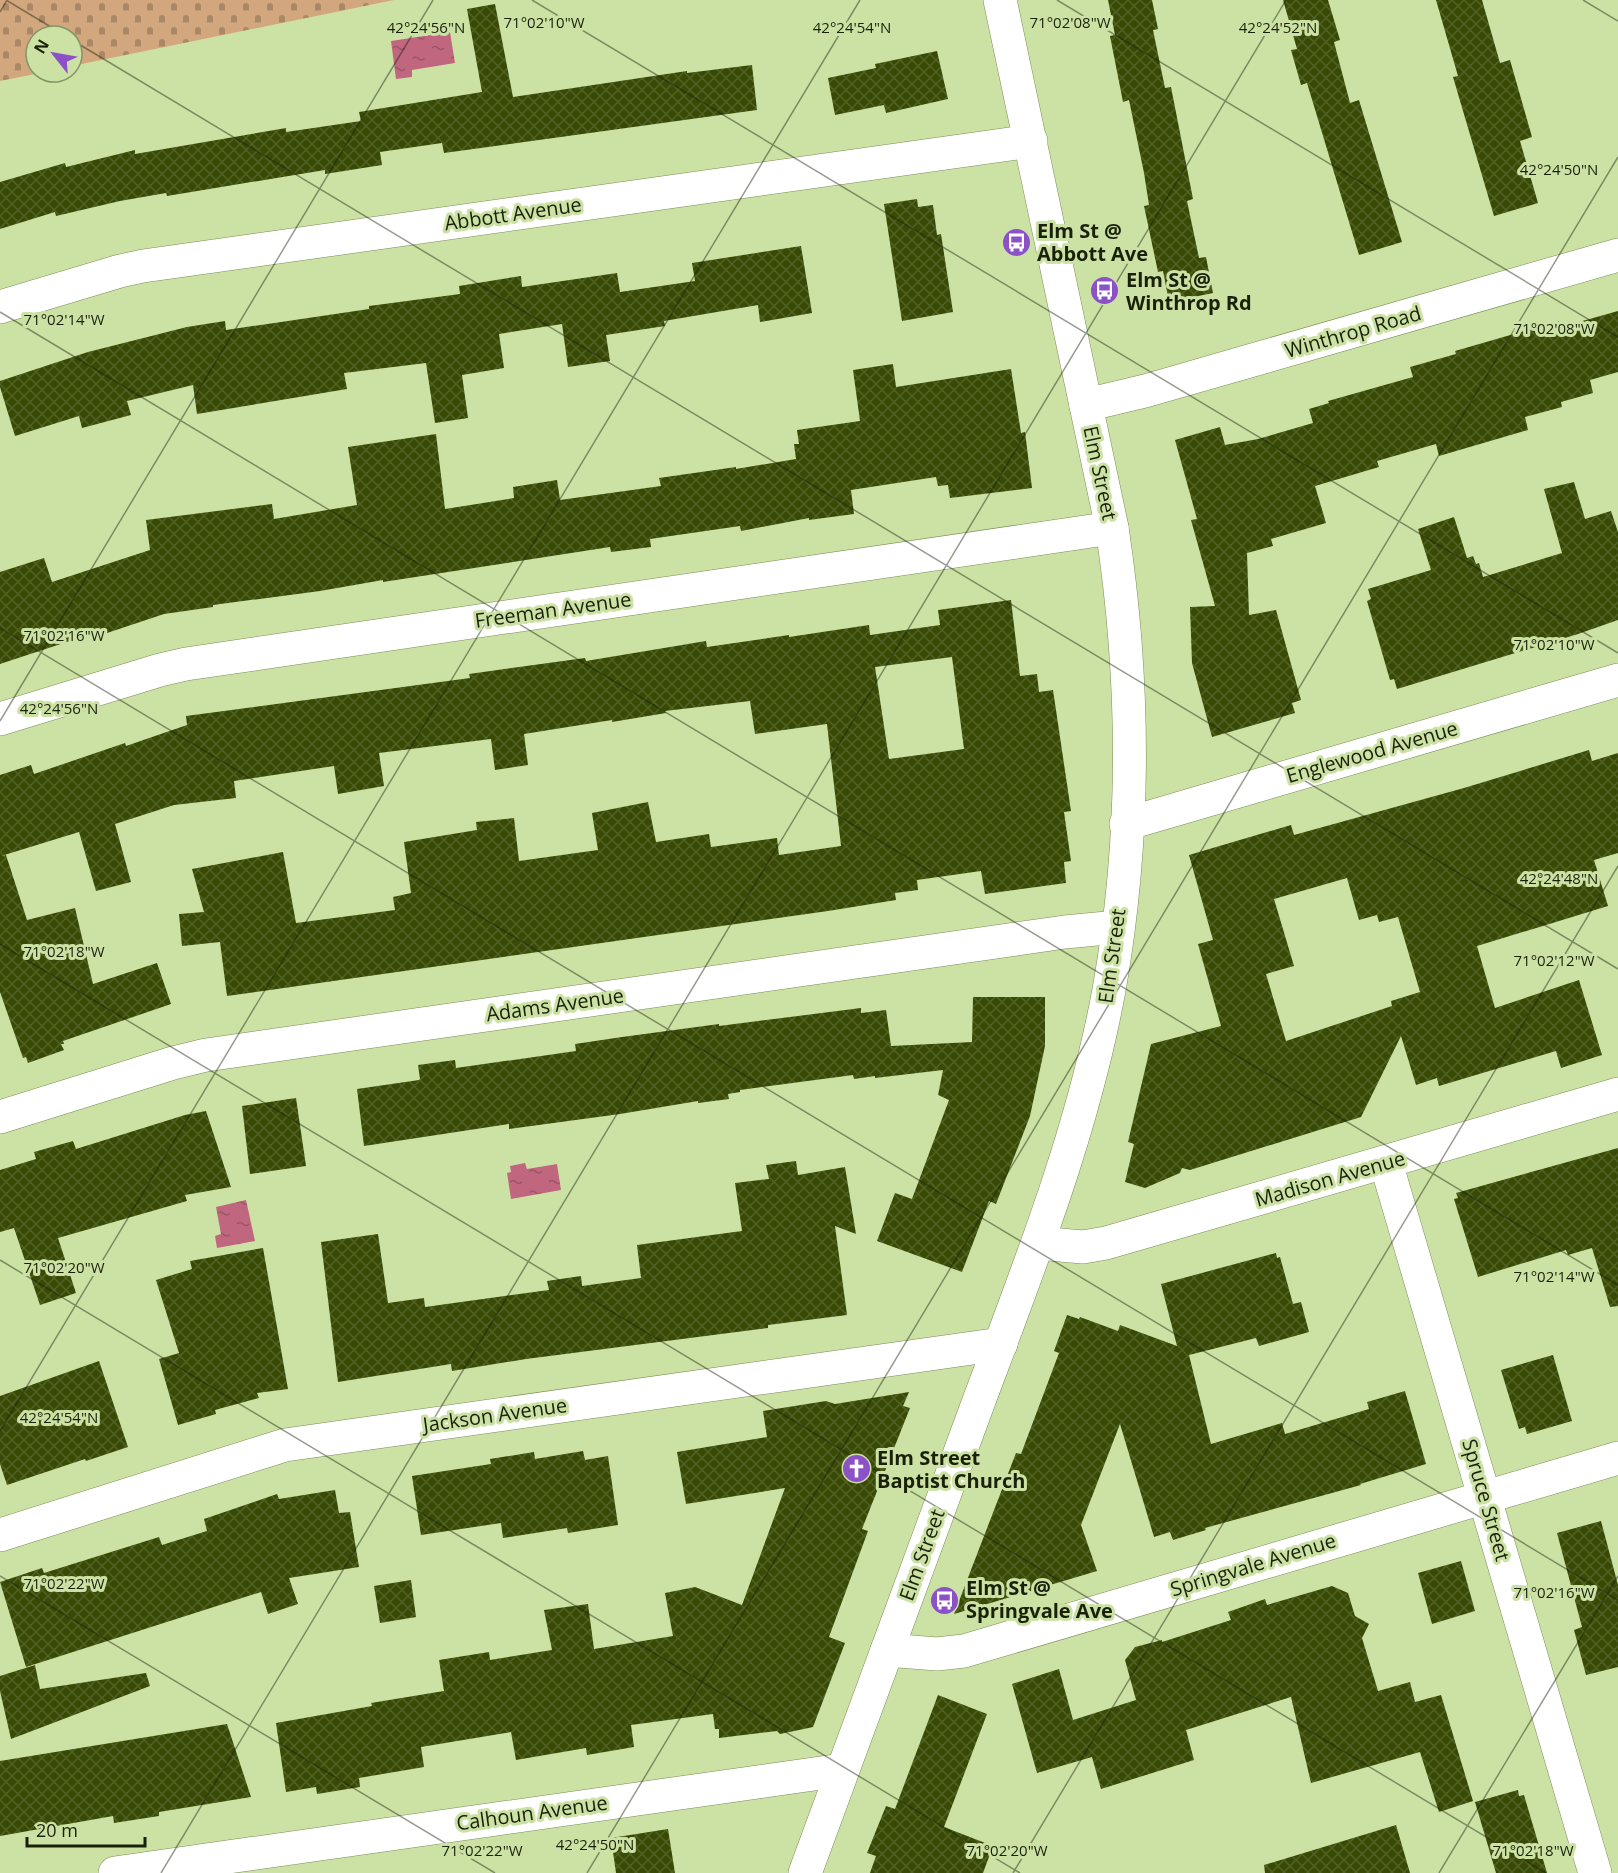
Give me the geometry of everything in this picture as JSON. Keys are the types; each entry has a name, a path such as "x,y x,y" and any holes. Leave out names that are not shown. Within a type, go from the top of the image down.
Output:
{"street":[{"name":"Elm Street","path":"805,1873 1063,1170 1092,1068 1109,989 1118,927 1126,824 1128,692 1125,629 1112,528 1000,0"},
{"name":"Abbott Avenue","path":"0,307 143,266 1031,141"},
{"name":"Winthrop Road","path":"1086,405 1145,391 1618,255"},
{"name":"Freeman Avenue","path":"0,719 186,663 1112,528"},
{"name":"Englewood Avenue","path":"1126,824 1618,680"},
{"name":"Adams Avenue","path":"0,1117 173,1063 206,1055 1053,933 1118,927"},
{"name":"Madison Avenue","path":"1038,1243 1083,1247 1106,1243 1618,1094"},
{"name":"Spruce Street","path":"1386,1163 1595,1873"},
{"name":"Jackson Avenue","path":"0,1535 285,1446 1001,1344"},
{"name":"Springvale Avenue","path":"886,1650 937,1654 964,1651 1618,1458"},
{"name":"Calhoun Avenue","path":"115,1873 842,1770"}],"green space":[{"path":"0,0 394,0 84,64 84,24 24,24 24,76 0,81"}],"water":[{"path":"450,32 455,63 412,70 412,77 396,79 391,41"},
{"path":"525,1163 527,1169 557,1164 561,1190 511,1199 507,1173 511,1172 510,1166"},
{"path":"246,1200 255,1241 217,1248 215,1236 221,1234 216,1207"}],"building":[{"path":"1108,0 1152,0 1158,29 1153,30 1165,88 1171,87 1193,199 1187,201 1199,258 1206,257 1213,293 1169,302 1163,271 1158,272 1144,206 1149,205 1144,173 1129,100 1123,102 1110,36 1115,35"},
{"path":"1283,0 1328,0 1340,40 1334,42 1350,103 1359,100 1402,242 1359,255 1307,83 1301,85 1291,50 1297,49"},
{"path":"1436,0 1482,0 1500,63 1510,60 1532,137 1520,141 1538,203 1494,216 1453,77 1458,76"},
{"path":"495,4 513,97 687,71 687,73 752,65 757,110 444,153 442,143 380,152 382,165 325,174 325,170 167,196 166,193 56,216 55,212 0,229 0,182 65,163 66,167 135,150 135,154 286,128 286,132 361,121 359,112 482,92 467,9"},
{"path":"937,51 948,99 886,113 884,105 835,115 828,78 876,68 875,64"},
{"path":"917,199 918,207 933,205 937,235 941,234 953,312 902,321 884,204"},
{"path":"801,246 812,313 760,322 758,305 664,321 665,326 606,335 610,361 568,367 562,324 499,334 504,368 462,375 468,418 435,423 426,363 344,373 347,389 197,414 193,385 127,401 131,415 82,428 79,416 15,436 0,387 0,381 88,352 187,327 225,321 226,330 369,309 369,306 460,294 459,286 521,276 522,287 617,273 620,292 695,281 692,263"},
{"path":"1618,311 1618,372 1590,380 1593,393 1561,402 1562,407 1525,417 1528,430 1439,456 1436,444 1377,461 1379,467 1315,486 1326,523 1271,539 1273,546 1247,553 1249,615 1276,610 1301,700 1292,703 1295,713 1212,737 1192,663 1190,607 1215,606 1191,520 1197,519 1175,440 1220,427 1225,445 1258,439 1313,423 1309,409 1329,403 1328,401 1413,377 1410,367 1456,354 1455,351 1559,321 1561,327"},
{"path":"893,364 896,387 1011,369 1021,433 1025,432 1032,488 950,498 948,485 938,486 936,477 851,490 854,514 809,520 809,518 741,531 740,526 650,539 651,547 611,552 610,547 383,582 383,580 213,605 213,607 164,614 95,637 94,633 0,664 0,572 44,558 52,582 150,550 146,520 272,504 274,519 357,505 348,447 436,434 445,509 514,498 513,487 557,480 560,500 661,486 659,478 796,459 794,444 799,444 797,430 860,421 853,370"},
{"path":"1574,482 1585,519 1611,511 1618,532 1618,620 1397,689 1394,679 1390,680 1367,601 1371,599 1368,589 1431,570 1418,529 1454,517 1467,558 1473,556 1476,564 1479,563 1483,577 1562,553 1544,489"},
{"path":"1011,600 1020,676 1037,674 1039,692 1053,690 1071,811 1064,812 1071,861 1064,862 1066,883 985,894 981,871 917,880 918,890 895,893 896,900 227,996 220,942 182,946 179,914 204,912 192,869 283,852 296,923 395,910 393,897 411,893 404,842 477,830 476,822 514,818 519,861 598,850 592,813 648,802 656,842 709,834 711,847 777,838 779,855 841,846 827,724 755,734 750,701 665,711 666,713 612,722 612,720 524,734 528,765 495,770 491,739 379,753 384,786 338,794 334,766 234,781 236,798 174,805 115,824 131,882 96,891 79,832 1,856 6,855 27,920 75,908 93,984 157,963 171,1004 63,1041 64,1044 61,1044 64,1050 28,1063 26,1057 23,1058 0,992 0,775 31,765 34,774 125,743 126,746 187,725 186,716 470,678 469,674 585,658 586,661 706,641 707,647 869,625 870,635 940,625 938,610","holes":["952,657 964,749 889,759 875,667"]},
{"path":"1589,750 1592,761 1618,753 1618,853 1594,860 1608,906 1477,946 1495,1008 1579,980 1602,1055 1561,1068 1556,1051 1439,1086 1437,1078 1416,1085 1401,1036 1361,1117 1190,1170 1182,1168 1180,1173 1145,1188 1125,1182 1134,1144 1128,1142 1151,1044 1221,1026 1198,944 1213,940 1189,855 1291,825 1294,835 1464,788","holes":["1347,878 1359,920 1377,915 1379,922 1398,917 1420,992 1391,1001 1392,1006 1286,1041 1266,974 1294,966 1274,899"]},
{"path":"973,997 1045,997 1045,1046 1030,1116 996,1204 989,1201 962,1272 877,1241 895,1193 912,1199 949,1100 938,1095 943,1070 875,1078 875,1076 854,1079 853,1075 740,1090 740,1092 728,1094 729,1099 698,1103 698,1101 509,1129 509,1124 364,1146 357,1089 419,1080 418,1065 455,1060 456,1068 576,1051 575,1044 622,1037 861,1008 861,1013 886,1010 891,1046 972,1042"},
{"path":"296,1098 306,1166 250,1174 242,1106"},
{"path":"206,1111 231,1187 185,1195 187,1201 58,1238 76,1293 40,1305 14,1228 0,1232 0,1170 36,1159 34,1152 73,1141 76,1149 185,1115"},
{"path":"1618,1148 1618,1306 1610,1307 1592,1248 1568,1255 1566,1250 1478,1277 1454,1199 1458,1198 1456,1193"},
{"path":"796,1161 798,1175 845,1167 856,1234 835,1226 847,1315 452,1371 451,1364 338,1382 321,1242 378,1234 388,1303 424,1298 425,1307 549,1290 547,1281 581,1276 582,1286 641,1278 637,1245 742,1231 735,1183 769,1179 766,1165"},
{"path":"263,1248 288,1389 257,1393 259,1398 215,1410 216,1414 178,1425 159,1359 179,1353 156,1280 192,1269 190,1261"},
{"path":"1276,1253 1277,1258 1280,1257 1293,1304 1301,1302 1309,1332 1259,1346 1256,1338 1189,1355 1211,1444 1282,1423 1285,1434 1369,1409 1367,1402 1405,1391 1426,1464 1361,1485 1205,1528 1206,1530 1173,1540 1170,1532 1154,1537 1120,1424 1081,1525 1097,1571 954,1614 1016,1453 1021,1454 1059,1353 1054,1351 1067,1315 1079,1319 1080,1317 1118,1331 1120,1325 1177,1346 1161,1284"},
{"path":"1553,1355 1572,1421 1527,1434 1525,1427 1519,1429 1501,1370"},
{"path":"99,1361 128,1447 7,1485 0,1464 0,1396"},
{"path":"909,1392 903,1406 910,1408 862,1529 868,1531 829,1637 845,1643 813,1727 780,1734 777,1731 719,1738 719,1729 715,1729 713,1714 631,1725 634,1747 587,1755 586,1748 516,1760 511,1732 421,1747 424,1767 359,1778 360,1787 317,1794 316,1787 286,1792 276,1723 372,1706 371,1703 444,1691 439,1660 489,1652 490,1660 552,1650 544,1610 588,1604 594,1649 673,1636 665,1593 695,1587 742,1605 785,1488 686,1504 677,1452 767,1437 763,1411 826,1401 835,1404"},
{"path":"583,1451 585,1460 608,1456 618,1525 568,1533 567,1528 503,1538 501,1523 421,1535 412,1476 491,1464 490,1459 534,1452 535,1459"},
{"path":"335,1490 339,1513 350,1512 359,1567 289,1578 298,1604 268,1614 261,1592 26,1667 0,1582 42,1568 44,1573 159,1537 162,1545 207,1531 204,1519 277,1494 279,1499"},
{"path":"1601,1521 1618,1585 1618,1667 1586,1675 1574,1630 1582,1627 1557,1533"},
{"path":"1461,1561 1475,1611 1432,1624 1418,1573"},
{"path":"411,1580 416,1617 380,1623 374,1586"},
{"path":"1332,1586 1348,1593 1355,1616 1369,1624 1362,1638 1378,1691 1410,1682 1415,1702 1441,1695 1473,1801 1439,1812 1420,1752 1311,1783 1291,1697 1186,1730 1194,1760 1101,1789 1092,1757 1037,1773 1012,1684 1059,1669 1073,1720 1136,1700 1125,1660 1135,1647 1162,1640 1162,1642 1231,1620 1228,1612 1265,1599 1267,1605"},
{"path":"35,1665 40,1689 146,1673 150,1686 11,1739 0,1691 0,1676"},
{"path":"938,1695 987,1714 944,1827 993,1846 983,1873 870,1873 876,1856 867,1853 886,1806 895,1809"},
{"path":"227,1724 251,1797 159,1812 159,1816 114,1823 113,1816 0,1836 0,1761"},
{"path":"1518,1790 1519,1796 1524,1795 1547,1873 1496,1873 1475,1802"},
{"path":"1396,1825 1410,1873 1265,1873 1264,1865"},
{"path":"668,1829 675,1873 616,1873 611,1838"}],"place":[{"name":"Elm St @ Abbott Ave","path":"1016,242"},
{"name":"Elm St @ Winthrop Rd","path":"1105,291"},
{"name":"Elm Street Baptist Church","path":"856,1469"},
{"name":"Elm St @ Springvale Ave","path":"945,1600"}]}
